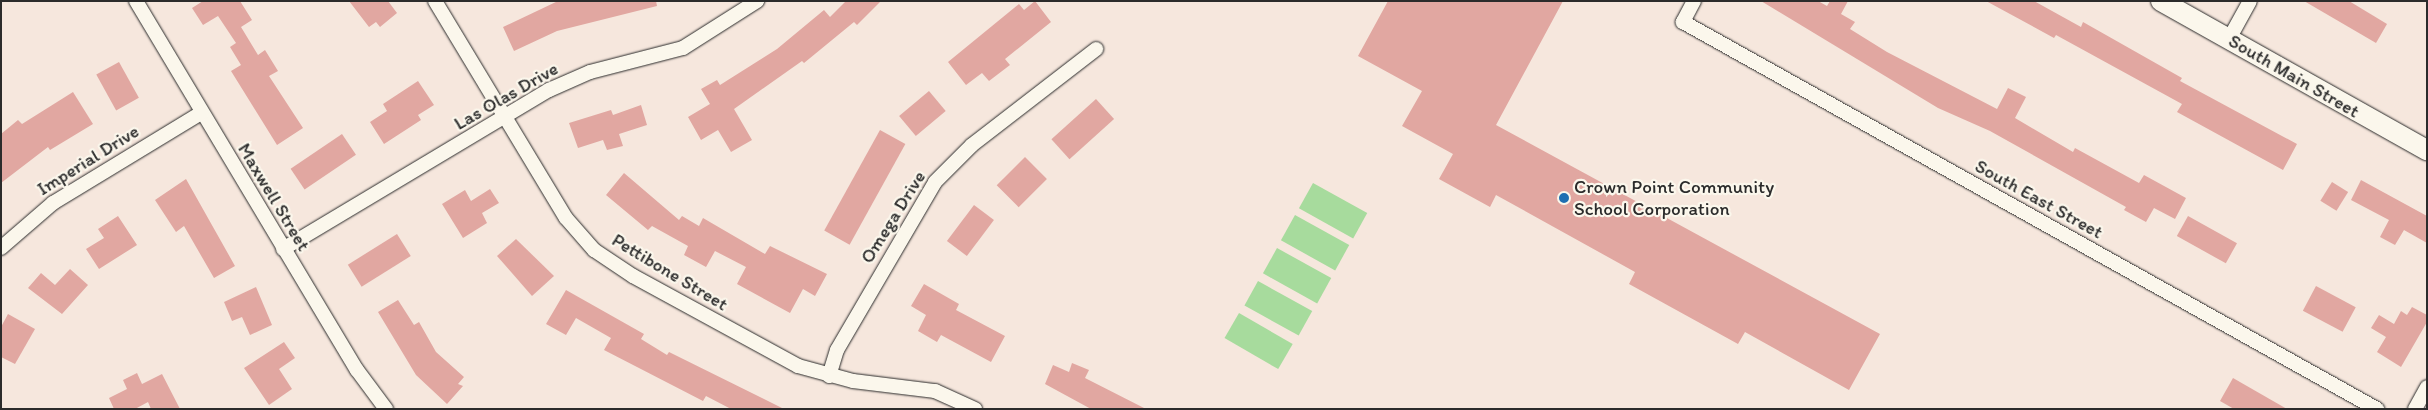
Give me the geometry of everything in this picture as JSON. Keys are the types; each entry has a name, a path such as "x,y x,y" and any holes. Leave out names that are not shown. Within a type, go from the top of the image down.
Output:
{"street":[{"name":"Maxwell Street","path":"136,1 201,113 357,370 386,409"},
{"name":"Pettibone Street","path":"435,1 566,218 594,250 632,276 784,359 829,376 922,388 975,409"},
{"name":"Las Olas Drive","path":"283,249 505,116 577,77 683,48 757,1"},
{"name":"South East Street","path":"1694,1 1683,22 2378,409"},
{"name":"South Main Street","path":"2161,1 2427,150"},
{"path":"2229,39 2250,1"},
{"name":"Omega Drive","path":"829,376 838,350 935,182 972,145 1096,50"},
{"name":"Imperial Drive","path":"1,248 53,203 201,113"},
{"path":"2415,409 2427,387"}],"green space":[{"path":"1313,183 1367,213 1353,238 1299,208"},
{"path":"1295,215 1349,245 1335,270 1281,240"},
{"path":"1277,248 1331,278 1317,303 1263,273"},
{"path":"1258,281 1312,311 1299,336 1244,305"},
{"path":"1239,313 1293,344 1278,369 1224,338"}],"building":[{"path":"203,1 240,1 252,20 241,27 258,55 265,50 278,71 269,76 303,128 277,145 231,71 241,65 230,47 236,43 218,16 203,25 192,8"},
{"path":"349,1 388,1 397,13 380,27 376,22 369,27"},
{"path":"558,1 656,1 657,6 557,31 514,51 503,27"},
{"path":"846,1 881,1 857,25 854,22 804,63 802,61 734,109 752,140 731,152 718,130 701,140 688,117 710,104 701,89 717,80 720,85 777,49 824,10 830,17"},
{"path":"1035,1 1051,22 1005,59 1010,65 989,81 982,73 966,85 948,62 1019,4 1024,10"},
{"name":"Crown Point Community School Corporation","path":"1388,1 1563,1 1496,125 1880,334 1849,390 1745,332 1738,344 1629,284 1635,272 1496,195 1490,207 1439,179 1453,154 1402,126 1422,91 1358,56"},
{"path":"1761,1 1818,1 1827,6 1830,1 1848,1 1841,14 1855,22 1850,29 1887,52 1997,109 2008,88 2026,97 2015,118 2073,152 2075,148 2139,183 2144,175 2186,198 2175,219 2154,208 2146,222 2124,210 2126,207 1990,131 1938,108"},
{"path":"1986,1 2034,1 2081,27 2083,22 2182,78 2180,81 2297,144 2283,170 2177,112 2182,104 2056,35 2054,38"},
{"path":"2304,1 2349,1 2387,24 2376,43"},
{"path":"119,62 139,98 116,110 96,75"},
{"path":"418,81 434,105 418,115 421,120 384,144 370,122 387,111 383,104"},
{"path":"929,91 946,111 916,136 899,116"},
{"path":"73,92 93,124 50,150 48,147 1,183 1,134 18,120 22,124"},
{"path":"1096,99 1114,119 1069,159 1051,139"},
{"path":"641,105 647,125 619,134 623,146 607,150 603,140 578,148 569,123 611,110 613,115"},
{"path":"880,130 905,144 850,245 824,231"},
{"path":"342,134 356,155 305,189 291,169"},
{"path":"1025,157 1047,179 1019,207 997,185"},
{"path":"624,173 679,220 682,216 699,226 703,218 765,254 770,246 827,274 815,296 803,289 790,313 737,284 746,267 715,251 706,267 684,255 688,246 652,226 648,230 606,195"},
{"path":"186,179 235,266 214,278 184,226 176,232 155,200"},
{"path":"2361,180 2427,216 2427,243 2404,230 2395,245 2380,237 2389,220 2351,200"},
{"path":"2332,182 2348,192 2336,211 2320,201"},
{"path":"490,189 499,203 482,213 487,223 463,238 442,204 465,190 471,201"},
{"path":"974,205 994,220 967,256 947,241"},
{"path":"118,216 137,245 99,269 86,249 104,238 98,229"},
{"path":"2188,216 2237,243 2226,263 2177,236"},
{"path":"397,234 411,256 362,287 348,265"},
{"path":"516,239 554,276 532,296 497,256"},
{"path":"70,269 88,285 62,314 28,288 41,273 55,285"},
{"path":"924,284 959,304 956,310 1005,336 991,362 941,335 937,342 918,331 926,315 911,306"},
{"path":"2316,286 2356,307 2343,332 2303,311"},
{"path":"256,287 272,325 250,335 242,317 232,321 224,302"},
{"path":"566,290 644,334 641,339 667,355 669,352 784,409 731,409 706,396 703,401 604,350 611,338 576,318 566,335 546,324"},
{"path":"398,300 414,325 419,322 436,352 464,377 458,384 463,386 447,404 416,375 378,312"},
{"path":"2412,307 2427,315 2427,322 2401,367 2377,352 2386,337 2371,328 2379,315 2394,324 2401,311 2407,315"},
{"path":"8,314 35,329 15,364 1,357 1,327"},
{"path":"284,342 295,358 279,369 292,389 269,405 244,368"},
{"path":"1072,363 1089,370 1085,378 1146,409 1091,409 1045,384 1053,365 1069,372"},
{"path":"137,373 142,384 162,374 180,409 151,409 148,402 135,409 114,409 109,398 127,389 123,380"},
{"path":"2233,378 2287,409 2234,409 2220,401"}],"place":[{"name":"Crown Point Community School Corporation","path":"1564,198"}]}
